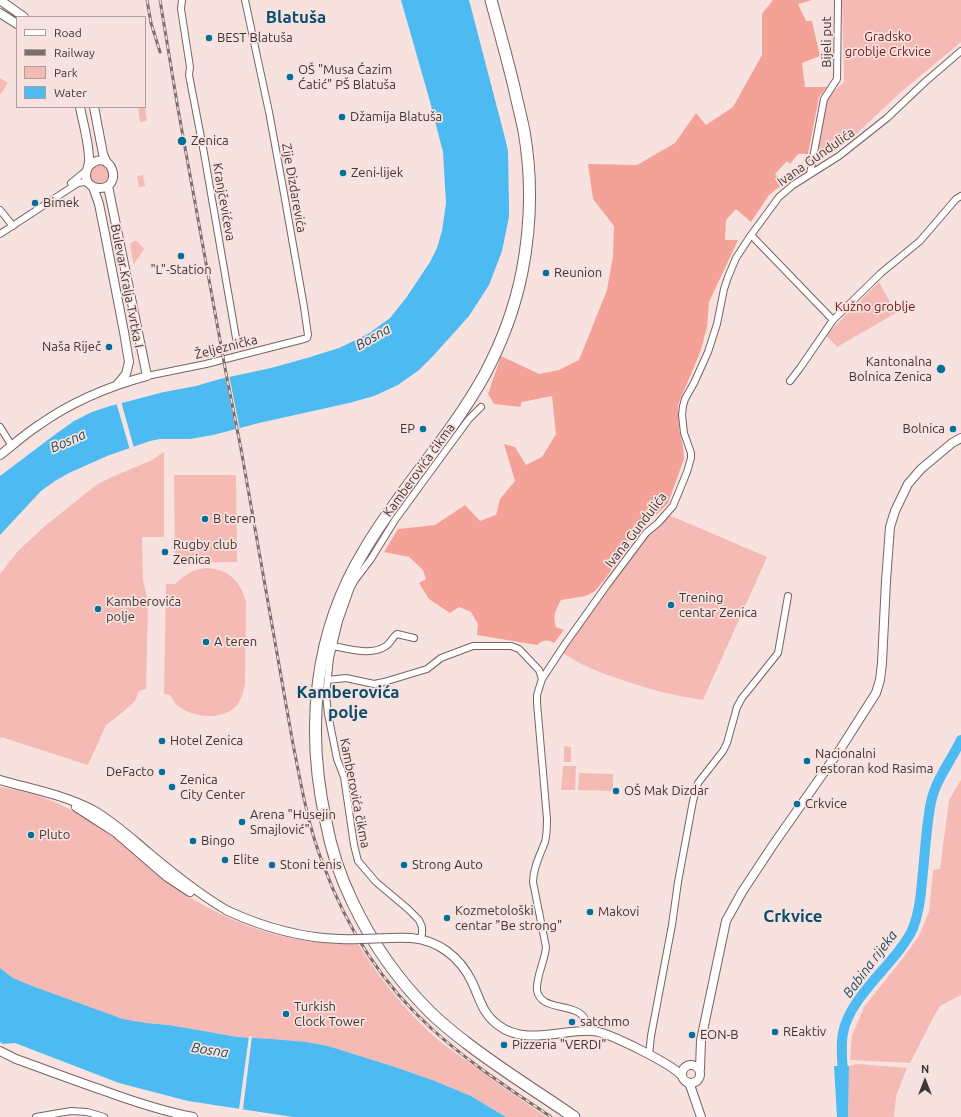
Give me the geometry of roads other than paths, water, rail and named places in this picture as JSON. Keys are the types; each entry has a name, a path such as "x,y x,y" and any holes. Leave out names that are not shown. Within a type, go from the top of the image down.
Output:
{"highway":[{"path":"490,0 510,71 526,143 529,176 529,200 526,245 522,272 507,323 485,374 453,424 402,492 381,523 365,548 346,584 326,639 318,681 315,728 316,758 322,806 337,865 351,900 381,953 430,1013 489,1060 574,1117"}],"street":[{"path":"0,0 23,16"},
{"name":"Kranjčevićeva","path":"182,0 181,9 190,67 188,75 207,169 236,338"},
{"name":"Zije Dizdarevića","path":"246,0 284,188 308,335"},
{"name":"Bijeli put","path":"810,174 824,99 837,79 838,0"},
{"path":"0,13 16,23"},
{"name":"Ivana Gundulića","path":"588,1031 586,1021 582,1015 575,1011 548,1003 539,996 538,992 538,980 546,947 533,882 533,875 547,832 537,703 537,695 542,678 646,533 658,523 673,506 691,458 691,453 684,433 682,415 685,399 708,352 717,324 728,277 736,258 751,234 778,197 792,185 839,156 875,127 961,51"},
{"name":"Bulevar Kralja Tvrtka I","path":"80,108 89,156 86,178 99,204 129,362 126,374 116,386"},
{"name":"Bulevar Kralja Tvrtka I","path":"94,108 104,158 112,168 114,176 113,180 108,186 144,377"},
{"path":"62,193 92,164 99,161 107,163"},
{"path":"0,234 78,183 84,182 91,186 100,188 108,186"},
{"path":"790,381 833,320 881,273 920,241 956,199 961,196"},
{"path":"0,210 12,226"},
{"path":"751,234 833,320"},
{"name":"Željeznička","path":"144,377 206,364 304,339 307,338 308,335"},
{"path":"129,362 134,375 144,377"},
{"path":"0,455 39,425 72,405 116,386 144,377"},
{"name":"Kamberovića čikma","path":"420,939 422,927 418,920 408,909 376,882 358,861 354,845 344,777 337,759 328,714 326,695 330,658 339,621 355,580 371,559 395,520 469,419 481,407"},
{"path":"0,427 12,446"},
{"path":"697,1081 692,1083 685,1079 682,1070 697,1056 700,1046 726,921 732,908 773,845 841,748 876,693 880,680 882,663 890,527 908,484 921,469 961,438"},
{"path":"649,1055 678,882 698,783 723,752 728,743 737,707 742,698 778,653 788,596"},
{"path":"333,646 368,652 375,651 388,645 397,634 414,638"},
{"path":"328,680 346,678 374,684 384,682 427,669 441,658 474,646 511,646 519,649 539,670 542,678"},
{"path":"0,780 52,795 92,810 126,832 158,860 213,903 258,924 300,934 339,939 411,938 430,941 451,954 460,963 472,982 486,1013 492,1020 506,1030 531,1036 576,1031 588,1031 603,1034 628,1044 679,1073 690,1085 696,1101"},
{"path":"700,1046 700,1075 697,1081 696,1101 701,1117"},
{"path":"0,1051 16,1059 122,1097 175,1114 192,1117"},
{"path":"662,1062 695,1065 700,1069"},
{"path":"37,1117 71,1111 86,1112 104,1117"}],"water":[{"name":"Bosna","path":"401,0 469,0 508,151 509,217 502,251 489,285 469,316 419,370 398,385 374,396 349,403 213,435 190,439 160,439 150,441 107,456 69,473 41,491 0,535 0,476 74,421 92,412 110,406 164,392 271,368 339,348 368,334 390,318 406,298 430,262 437,248 442,231 446,203 443,152"},
{"name":"Bosna","path":"0,968 13,978 123,1019 238,1037 306,1042 328,1046 435,1081 471,1096 506,1117 293,1117 188,1101 119,1083 15,1043 3,1044 0,1042"},
{"path":"834,1066 849,1066 848,1117 837,1117"}],"waterway":[{"name":"Babina rijeka","path":"843,1078 842,1044 846,1022 865,991 906,941 915,922 920,899 929,812 933,794 961,740"}],"railway":[{"path":"147,0 151,23 160,52"},
{"path":"160,0 178,109 241,449 293,744 305,805 318,850 332,887 354,932 367,953 397,993 414,1012 460,1053 551,1117"}],"place":[{"name":"BEST Blatuša","path":"209,38"},
{"name":"OŠ \"Musa Ćazim Ćatić\" PŠ Blatuša","path":"290,77"},
{"name":"Džamija Blatuša","path":"342,117"},
{"name":"Zenica","path":"182,141"},
{"name":"Zeni-lijek","path":"343,173"},
{"name":"Bimek","path":"35,203"},
{"name":"\"L\"-Station","path":"181,256"},
{"name":"Reunion","path":"546,273"},
{"name":"Naša Riječ","path":"109,347"},
{"name":"Kantonalna Bolnica Zenica","path":"941,369"},
{"name":"EP","path":"423,429"},
{"name":"Bolnica","path":"953,429"},
{"name":"B teren","path":"205,519"},
{"name":"Rugby club Zenica","path":"165,552"},
{"name":"Trening centar Zenica","path":"671,605"},
{"name":"Kamberovića polje","path":"98,609"},
{"name":"A teren","path":"206,642"},
{"name":"Hotel Zenica","path":"162,741"},
{"name":"Nacionalni restoran kod Rasima","path":"807,761"},
{"name":"DeFacto","path":"162,772"},
{"name":"Zenica City Center","path":"172,787"},
{"name":"OŠ Mak Dizdar","path":"616,791"},
{"name":"Crkvice","path":"797,804"},
{"name":"Arena \"Husejin Smajlović\"","path":"242,822"},
{"name":"Pluto","path":"31,835"},
{"name":"Bingo","path":"193,841"},
{"name":"Elite","path":"225,860"},
{"name":"Stoni tenis","path":"272,865"},
{"name":"Strong Auto","path":"404,865"},
{"name":"Makovi","path":"590,912"},
{"name":"Kozmetološki centar \"Be strong\"","path":"447,918"},
{"name":"Turkish Clock Tower","path":"286,1014"},
{"name":"satchmo","path":"572,1022"},
{"name":"REaktiv","path":"775,1032"},
{"name":"EON-B","path":"692,1035"},
{"name":"Pizzeria \"VERDI\"","path":"504,1045"}],"district":[{"name":"Blatuša","path":"296,17"},
{"name":"Kamberovića polje","path":"348,702"},
{"name":"Crkvice","path":"793,916"}],"park label":[{"name":"Gradsko groblje Crkvice","path":"888,44"},
{"name":"Kužno groblje","path":"875,307"}]}
